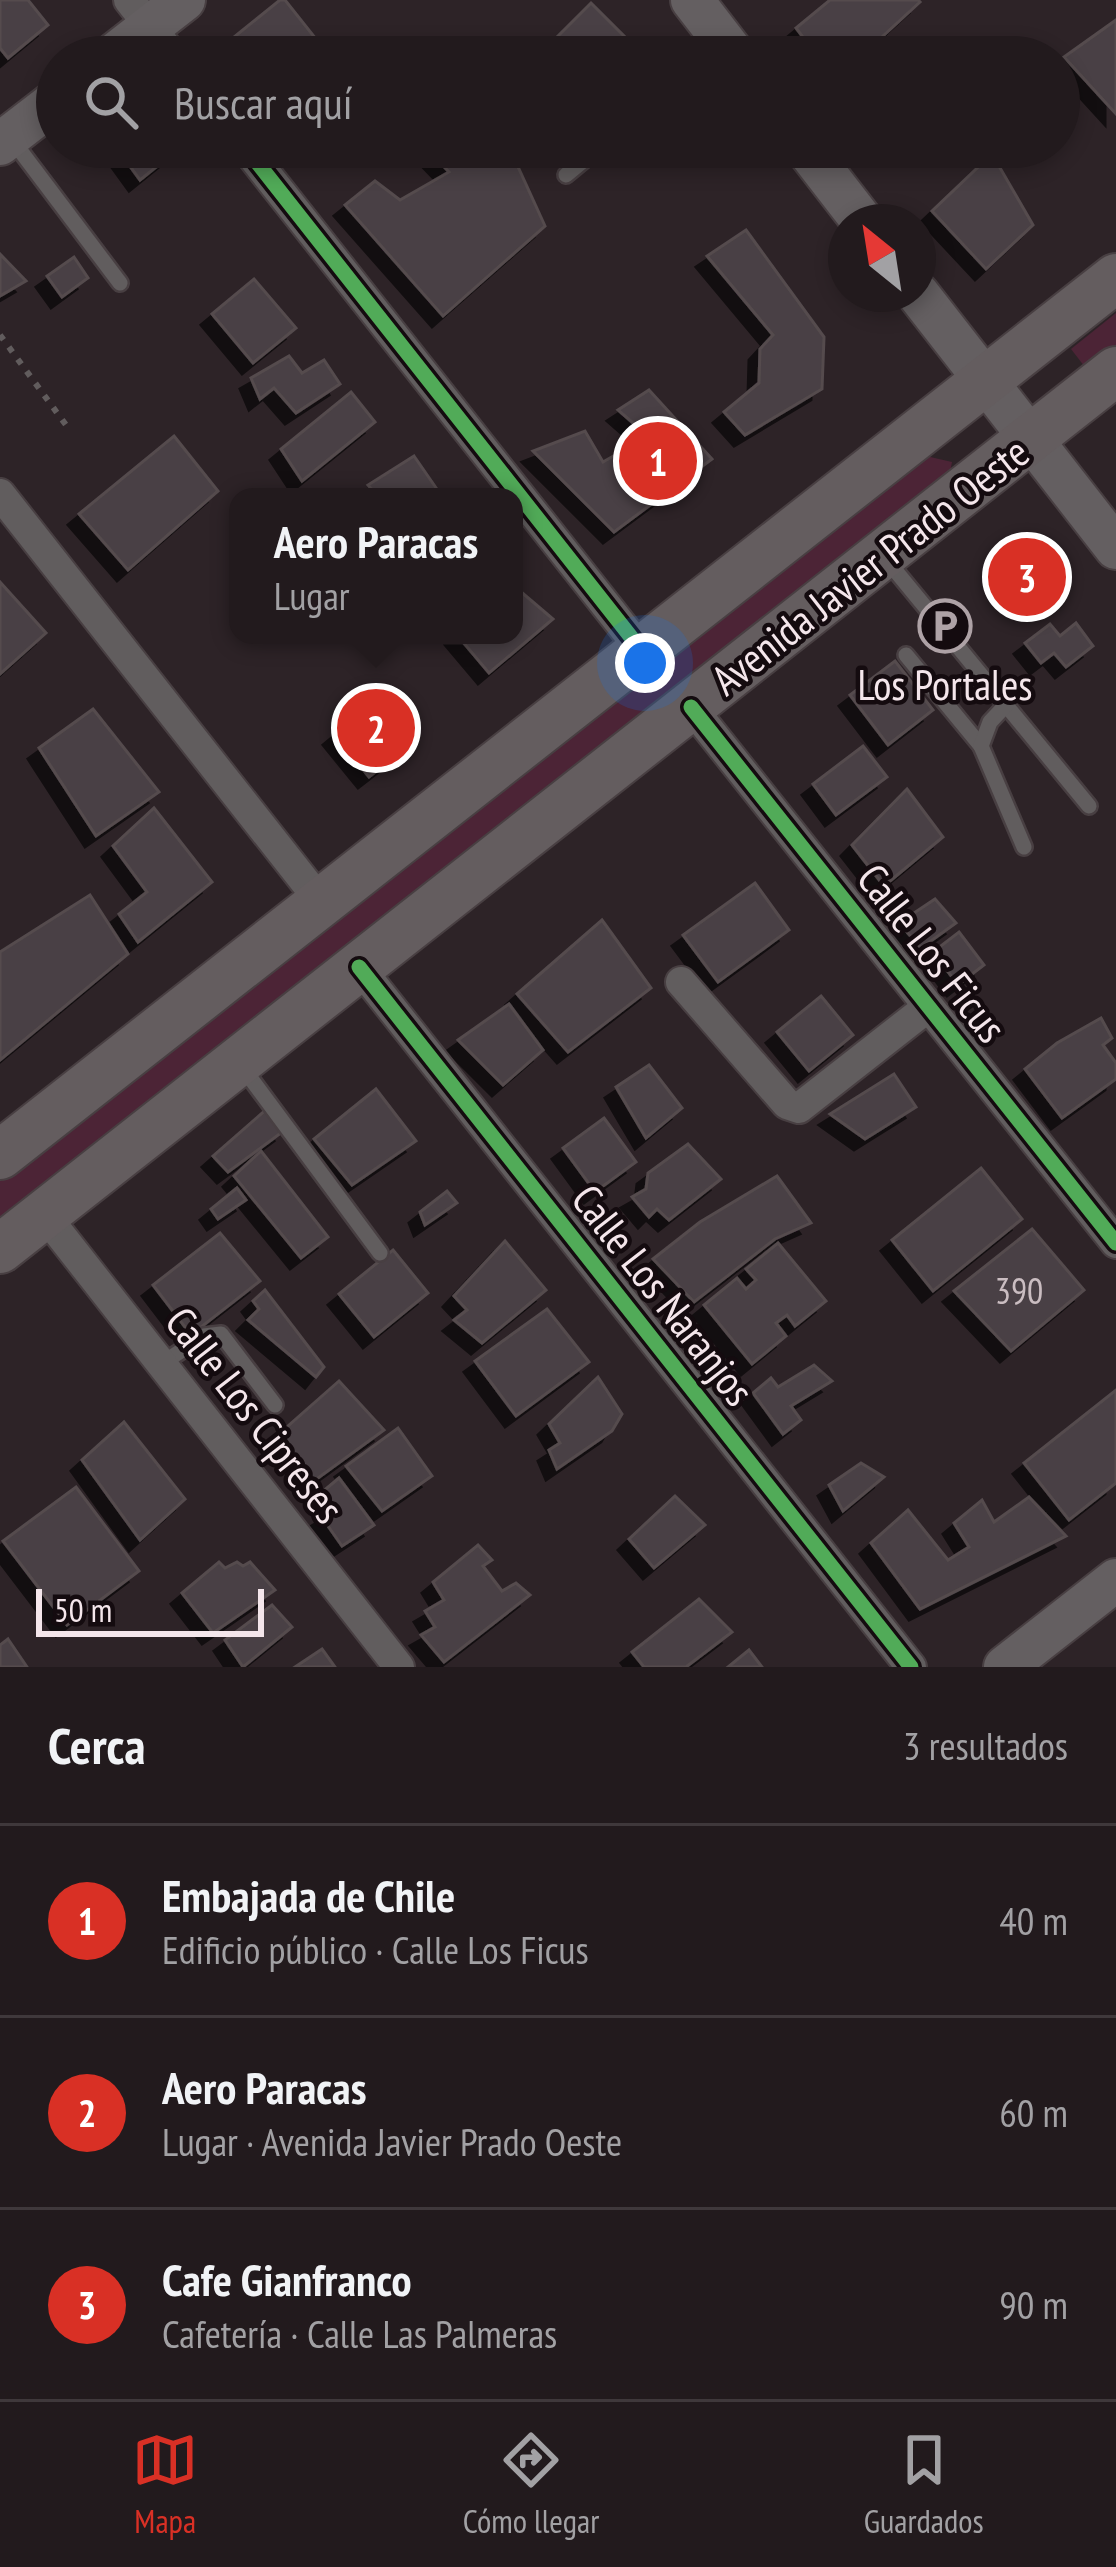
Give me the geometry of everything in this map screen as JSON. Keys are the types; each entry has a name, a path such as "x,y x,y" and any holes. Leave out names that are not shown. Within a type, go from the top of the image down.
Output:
{"main road":[{"name":"Avenida Javier Prado Oeste","path":"0,1154 1116,278"},
{"name":"Avenida Javier Prado Oeste","path":"0,1249 1116,371"}],"street":[{"path":"151,28 184,0"},
{"path":"692,0 714,36"},
{"path":"5,140 36,116"},
{"path":"262,168 514,488"},
{"path":"821,168 848,204"},
{"path":"931,312 1116,548"},
{"path":"0,494 321,902"},
{"path":"523,500 642,651"},
{"name":"Calle Los Ficus","path":"691,706 1116,1243"},
{"name":"Calle Los Naranjos","path":"359,967 911,1667"},
{"path":"682,982 787,1104 799,1108 928,1007"},
{"name":"Calle Los Cipreses","path":"44,1214 399,1667"},
{"path":"1010,1665 1116,1580"}],"lane":[{"path":"5,140 120,283"},
{"path":"566,175 574,168"},
{"path":"883,556 1089,806"},
{"path":"906,655 982,746 1024,848"},
{"path":"982,746 990,722 1006,705"},
{"path":"238,1062 380,1253"},
{"path":"161,1364 204,1336 221,1334 275,1405"}],"path":[{"path":"0,335 66,425"}],"shaded area":[{"path":"1116,313 1116,348 1088,371 1071,349"},
{"path":"926,456 952,462 948,484 0,1226 0,1181"}],"building":[{"path":"0,0 28,0 48,25 8,58 0,48"},
{"path":"285,0 314,36 235,36"},
{"path":"830,0 920,2 883,36 802,36 796,28"},
{"path":"591,3 624,36 558,36"},
{"path":"1116,20 1116,114 1080,75 1080,46"},
{"path":"131,168 155,168 140,180"},
{"path":"445,168 519,168 545,226 443,316 345,205 375,181 400,200 449,172"},
{"path":"977,168 1000,168 1033,225 986,269 936,215 936,207"},
{"path":"746,230 824,337 822,389 745,435 724,412 759,383 760,349 773,335 707,256"},
{"path":"0,254 26,281 0,296"},
{"path":"74,257 88,278 62,297 47,276"},
{"path":"254,279 296,328 253,363 212,314"},
{"path":"289,356 302,373 324,360 340,384 296,413 274,388 260,399 251,378"},
{"path":"649,390 712,459 614,532 533,451 585,431 603,462 648,436 618,410"},
{"path":"351,392 375,422 302,481 281,449"},
{"path":"174,436 218,491 128,570 79,514"},
{"path":"414,456 436,488 370,488 368,485"},
{"path":"1042,547 1062,575 1021,604 1001,575"},
{"path":"0,582 46,633 0,674"},
{"path":"523,594 553,619 489,673 465,644 523,644"},
{"path":"1076,623 1093,646 1066,667 1054,653 1041,663 1025,643 1050,624 1060,636"},
{"path":"895,661 933,710 888,745 850,695"},
{"path":"391,687 419,722 384,750 392,759 369,777 334,734"},
{"path":"93,709 159,792 96,836 39,748"},
{"path":"863,746 887,777 836,815 813,784"},
{"path":"907,789 943,837 884,886 852,845"},
{"path":"154,808 212,882 138,942 119,914 147,892 113,846"},
{"path":"755,883 789,930 718,982 683,935"},
{"path":"90,895 128,954 0,1060 0,952"},
{"path":"935,899 956,923 921,948 899,923"},
{"path":"602,920 651,988 568,1052 517,994"},
{"path":"959,932 984,965 958,985 933,952"},
{"path":"821,996 853,1035 809,1071 777,1032"},
{"path":"509,1004 543,1050 503,1085 458,1040"},
{"path":"1101,1018 1112,1038 1103,1045 1116,1063 1116,1079 1062,1118 1025,1069 1057,1043"},
{"path":"649,1065 682,1108 646,1138 616,1087"},
{"path":"894,1074 916,1107 865,1139 830,1114"},
{"path":"376,1089 416,1141 352,1185 314,1139"},
{"path":"269,1107 285,1130 228,1172 213,1156"},
{"path":"604,1118 636,1162 595,1192 563,1148"},
{"path":"688,1144 721,1179 669,1220 657,1209 649,1217 632,1197 646,1189 648,1173"},
{"path":"261,1151 328,1237 301,1258 234,1176"},
{"path":"981,1168 1022,1219 933,1291 892,1240"},
{"path":"777,1176 811,1223 775,1239 694,1302 653,1259 700,1222"},
{"path":"237,1188 246,1200 218,1219 211,1209"},
{"path":"447,1191 457,1203 425,1225 420,1212"},
{"path":"1032,1229 1084,1290 1011,1351 954,1291"},
{"path":"220,1233 260,1281 191,1335 153,1285"},
{"path":"505,1241 546,1290 482,1343 454,1320 467,1310 454,1296"},
{"path":"778,1243 826,1301 795,1326 787,1315 776,1323 786,1336 752,1364 704,1305 737,1278 746,1289 756,1280 746,1269"},
{"path":"393,1250 428,1293 374,1337 339,1294"},
{"path":"265,1290 324,1367 316,1377 248,1320 259,1309 253,1301"},
{"path":"547,1309 589,1362 516,1416 475,1361"},
{"path":"814,1365 832,1381 791,1406 801,1420 783,1434 753,1393 771,1378 778,1387"},
{"path":"598,1377 622,1414 612,1431 557,1469 549,1450 560,1443 549,1424"},
{"path":"339,1381 384,1430 314,1481 279,1434"},
{"path":"1116,1390 1116,1483 1069,1520 1024,1463"},
{"path":"124,1422 185,1499 140,1540 82,1460"},
{"path":"398,1428 432,1476 382,1511 346,1466"},
{"path":"861,1463 884,1477 843,1511 829,1485"},
{"path":"339,1478 374,1525 342,1546 321,1516 334,1508 321,1493"},
{"path":"76,1487 139,1571 67,1625 3,1541"},
{"path":"675,1496 705,1525 654,1568 629,1539"},
{"path":"1029,1497 1066,1536 920,1609 871,1543 908,1510 948,1560 969,1547 954,1523 982,1500 994,1522"},
{"path":"478,1545 492,1560 483,1566 502,1591 516,1583 530,1595 444,1662 421,1635 435,1627 425,1611 444,1600 433,1582"},
{"path":"219,1562 225,1568 250,1562 275,1590 213,1633 182,1593"},
{"path":"699,1599 732,1632 686,1667 644,1667 632,1652"},
{"path":"272,1605 292,1627 243,1667 225,1640"},
{"path":"8,1639 27,1667 0,1667 0,1645"},
{"path":"322,1649 335,1667 295,1667"},
{"path":"749,1650 762,1667 728,1667"}],"cycle path":[{"path":"262,168 514,488"},
{"path":"523,500 642,651"},
{"path":"691,707 1116,1243"},
{"path":"359,967 911,1667"}],"place":[{"name":"Embajada de Chile","path":"658,461"},
{"name":"Cafe Gianfranco","path":"1027,577"},
{"name":"Los Portales","path":"945,626"},
{"name":"Aero Paracas","path":"376,728"}]}
